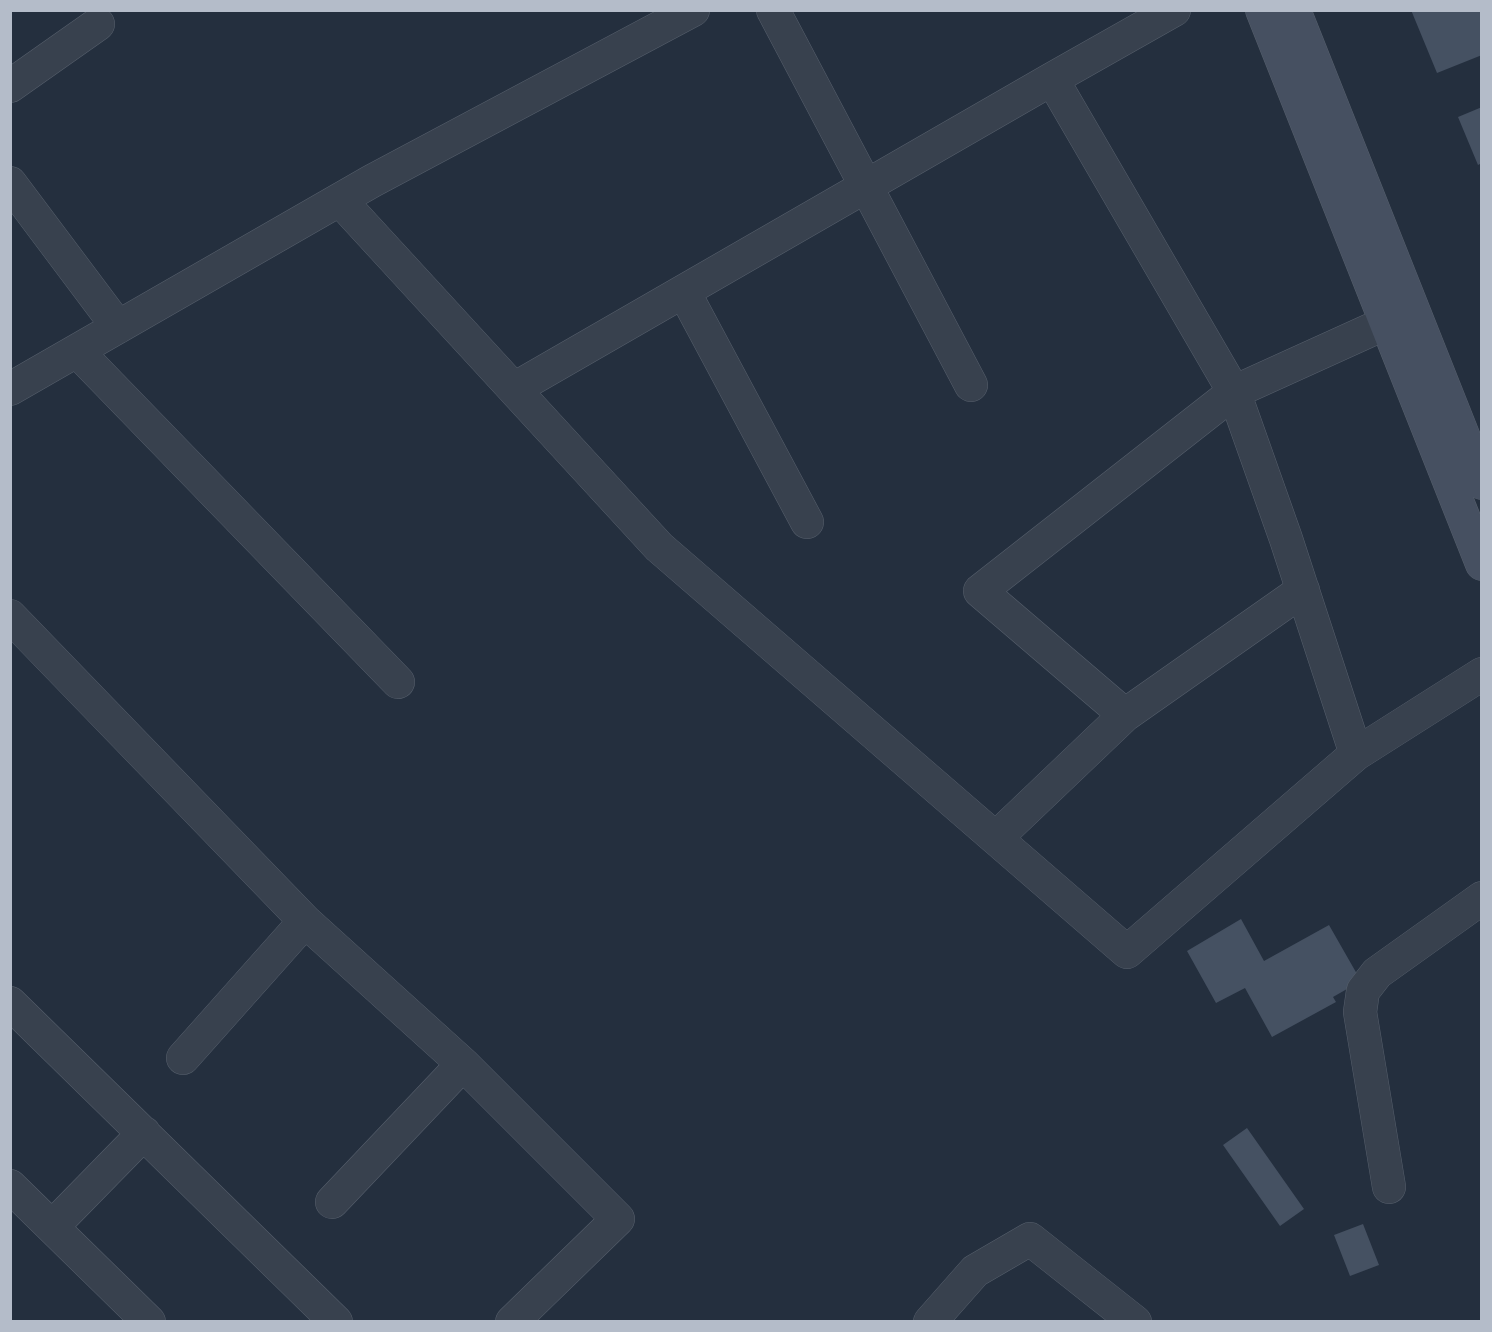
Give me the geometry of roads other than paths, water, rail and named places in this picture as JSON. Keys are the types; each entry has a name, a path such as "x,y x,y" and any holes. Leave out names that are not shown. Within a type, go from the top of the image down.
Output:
{"main road":[{"path":"1262,10 1482,564"},
{"path":"1294,10 1482,483"}],"street":[{"path":"10,389 340,200 693,10"},
{"path":"773,10 972,385"},
{"path":"514,389 1174,10"},
{"path":"10,86 98,24"},
{"path":"1052,79 1234,392 1303,590 1356,754"},
{"path":"10,183 118,327"},
{"path":"340,200 659,547 1127,952 1356,754 1482,674"},
{"path":"684,292 807,522"},
{"path":"1125,715 980,591 1234,392 1386,323"},
{"path":"76,351 398,682"},
{"path":"996,838 1125,715 1303,590"},
{"path":"12,621 305,921 463,1064 618,1219 512,1322"},
{"path":"1389,1187 1360,1012 1363,991 1377,974 1482,898"},
{"path":"183,1058 305,921"},
{"path":"10,1003 336,1322"},
{"path":"332,1202 463,1064"},
{"path":"52,1227 144,1133"},
{"path":"10,1186 149,1322"},
{"path":"930,1322 975,1271 1030,1239 1135,1322"}]}
